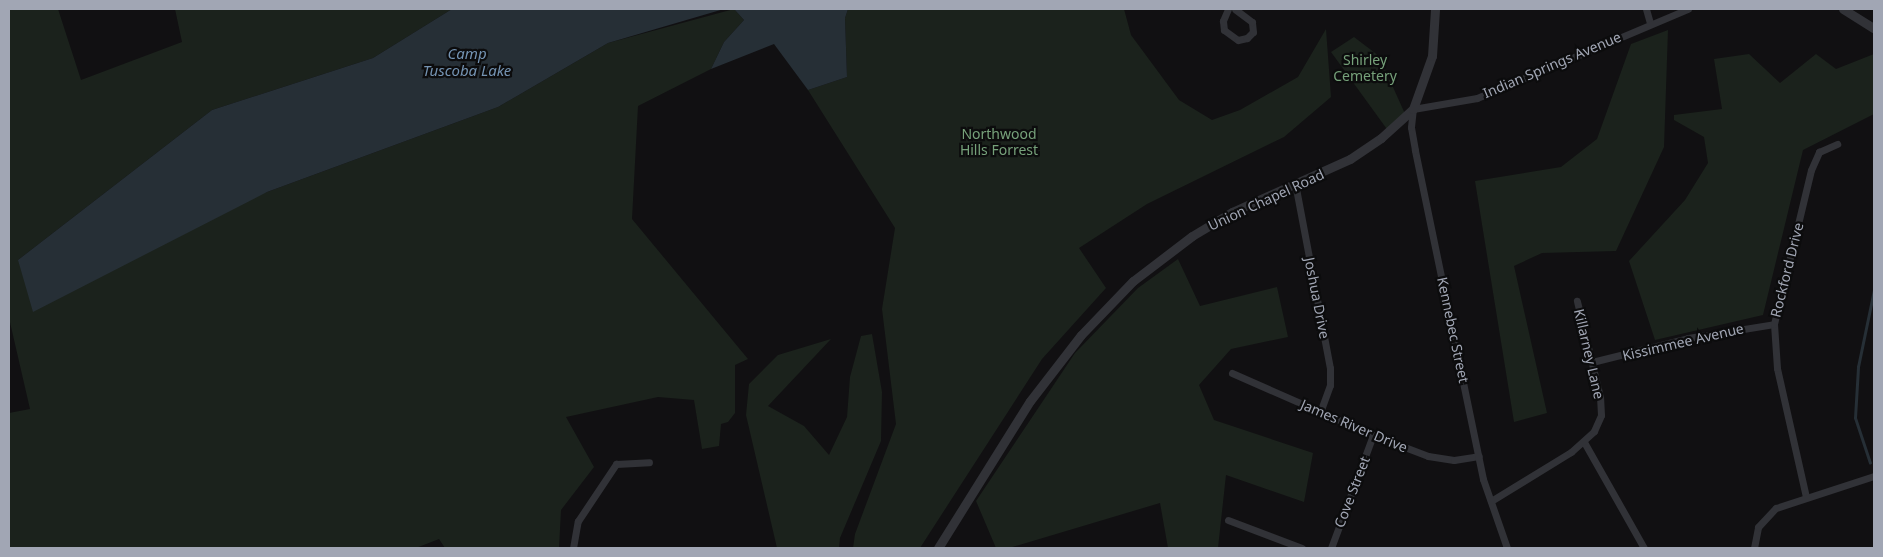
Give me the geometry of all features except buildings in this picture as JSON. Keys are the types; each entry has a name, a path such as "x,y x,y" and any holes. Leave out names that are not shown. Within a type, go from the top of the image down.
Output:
{"street":[{"path":"1228,9 1223,21 1224,30 1238,40 1247,38 1253,32 1252,22 1235,9"},
{"name":"Union Chapel Road","path":"938,548 1030,402 1106,307 1133,281 1192,236 1232,212 1350,159 1381,138 1413,109 1432,56 1435,9"},
{"path":"1646,9 1650,23"},
{"name":"Indian Springs Avenue","path":"1413,109 1477,98 1650,23 1688,9"},
{"path":"1843,9 1874,28"},
{"name":"Kennebec Street","path":"1413,109 1411,127 1417,159 1479,456 1490,501 1507,548"},
{"name":"Rockford Drive","path":"1806,497 1777,368 1774,324 1811,170 1819,152 1837,144"},
{"name":"Joshua Drive","path":"1295,183 1330,368 1330,385 1320,412"},
{"name":"Killarney Lane","path":"1490,501 1584,442 1594,431 1601,415 1600,397 1577,301"},
{"name":"Kissimmee Avenue","path":"1592,362 1688,338 1774,324"},
{"name":"James River Drive","path":"1232,373 1373,436 1446,460 1479,456"},
{"name":"Cove Street","path":"1331,548 1373,436"},
{"path":"1584,442 1644,548"},
{"path":"573,548 578,521 616,464 649,462"},
{"path":"1754,548 1758,528 1769,513 1806,497 1874,476"},
{"path":"1228,520 1302,548"}],"green space":[{"path":"9,9 58,9 81,80 182,42 175,9 452,9 373,58 212,110 18,260 267,192 498,107 608,43 734,9 744,20 724,42 711,69 638,106 632,219 748,359 735,365 735,413 728,422 721,424 719,446 702,449 694,400 658,397 566,417 594,467 561,510 559,548 445,548 439,539 416,548 9,548 9,413 30,409 9,318"},
{"name":"Northwood Hills Forrest","path":"848,9 1124,9 1131,35 1179,100 1212,120 1240,110 1298,77 1326,29 1331,97 1284,137 1147,204 1079,248 1106,288 1042,359 920,548 853,548 855,534 896,424 882,309 895,228 808,90 847,77 845,18"},
{"path":"1668,30 1664,147 1616,251 1542,253 1514,266 1547,413 1514,422 1475,181 1561,167 1597,139 1631,44"},
{"name":"Shirley Cemetery","path":"1354,37 1379,56 1406,116 1389,132 1331,52"},
{"path":"1749,54 1780,83 1816,54 1836,69 1874,54 1874,114 1803,150 1763,315 1655,340 1629,261 1685,200 1708,163 1704,137 1674,120 1674,115 1722,109 1714,59"},
{"path":"1178,259 1200,306 1277,287 1288,337 1231,349 1199,385 1214,420 1313,453 1304,502 1226,475 1218,548 1168,548 1160,503 1009,548 996,548 976,501 1075,353 1138,288"},
{"path":"872,334 882,392 881,441 840,538 839,548 777,548 746,415 749,384 778,355 831,339 768,406 804,426 829,455 847,417 850,377 861,336"}],"water":[{"name":"Camp Tuscoba Lake","path":"452,9 724,9 608,43 498,107 267,192 33,312 18,260 212,110 373,58"},
{"path":"734,9 848,9 845,18 847,77 808,90 774,44 711,69 724,42 744,20"}],"waterway":[{"path":"1870,463 1855,418 1858,367 1874,290"}]}
